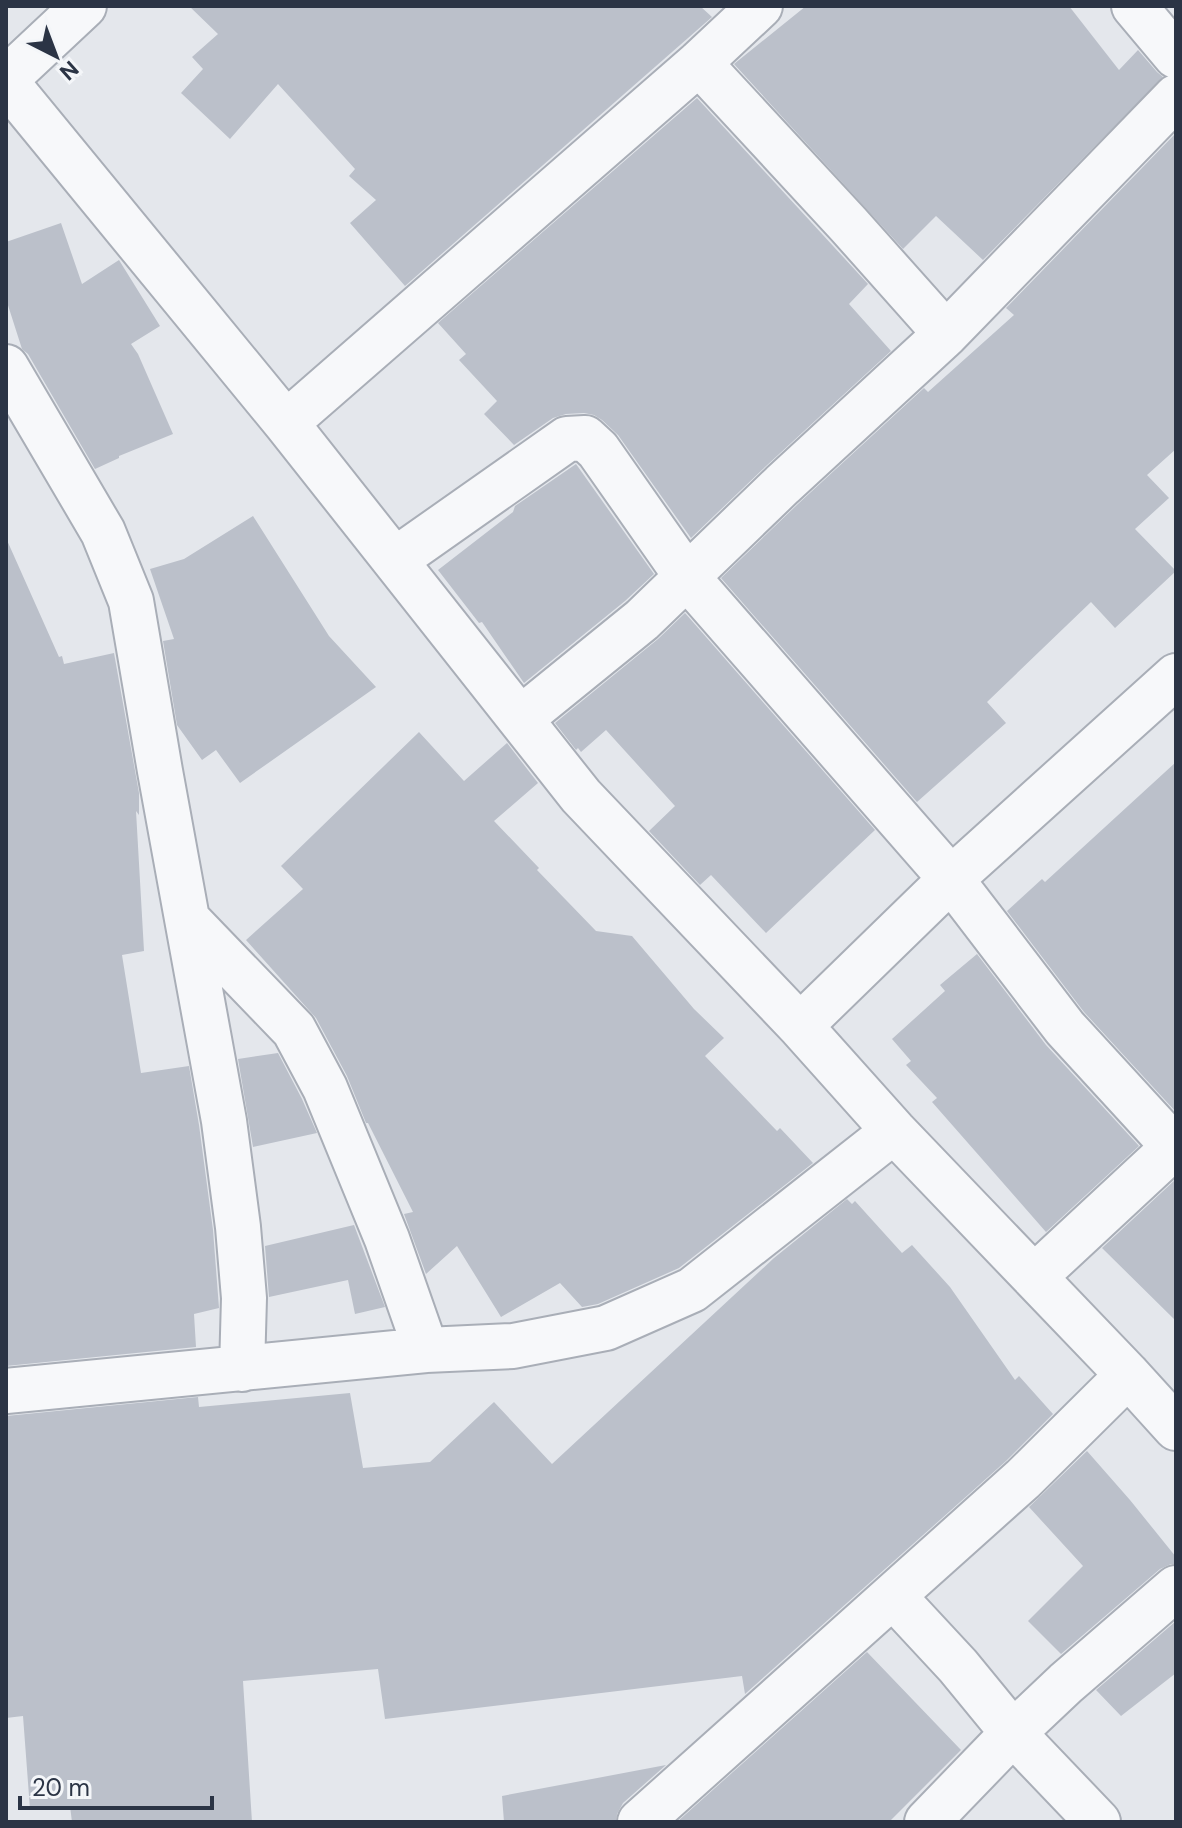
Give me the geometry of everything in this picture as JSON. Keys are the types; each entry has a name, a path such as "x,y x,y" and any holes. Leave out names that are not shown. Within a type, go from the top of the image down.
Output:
{"street":[{"path":"84,6 6,80 286,423 581,796 1176,1428"},
{"path":"286,423 699,63 760,6"},
{"path":"1134,6 1176,56"},
{"path":"699,63 946,334"},
{"path":"520,719 642,620 946,334 1176,97"},
{"path":"6,367 103,532 131,601 224,1121 244,1298 242,1369"},
{"path":"395,560 567,439 585,438 598,450 687,577 951,879 1065,1028 1175,1148 1034,1277"},
{"path":"800,1026 951,879 1176,676"},
{"path":"187,919 294,1030 325,1088 387,1239 426,1350"},
{"path":"6,1391 426,1350 513,1346 606,1328 692,1290 894,1131"},
{"path":"640,1822 1023,1479 1128,1375"},
{"path":"927,1822 1066,1683 1176,1588"},
{"path":"893,1596 958,1666 1013,1733 1098,1822"}],"building":[{"path":"189,6 700,6 712,17 405,286 350,223 376,200 349,176 355,169 278,84 230,139 181,93 203,69 192,57 218,34"},
{"path":"806,6 1069,6 1119,70 1138,50 1163,77 983,260 936,216 903,249 734,64"},
{"path":"697,98 868,284 849,304 891,351 691,538 618,435 594,415 566,414 553,418 514,445 484,414 497,401 459,360 466,354 438,323"},
{"path":"1176,133 1176,449 1147,475 1169,498 1135,529 1176,571 1115,628 1091,602 987,702 1006,723 917,802 721,578 924,388 928,392 1014,315 1006,308"},
{"path":"61,223 82,284 119,260 160,326 131,344 173,434 95,469 28,354 22,349 6,299 6,242"},
{"path":"576,464 654,574 524,683 482,622 479,623 438,570 513,512 515,506"},
{"path":"253,516 329,636 376,687 240,783 216,750 202,760 177,725 163,641 174,639 150,569 184,559"},
{"path":"6,538 64,664 114,653 139,793 139,815 136,811 144,951 122,955 141,1073 189,1066 213,1230 219,1308 194,1314 196,1347 6,1366"},
{"path":"685,613 875,830 766,933 711,875 700,885 649,831 675,806 606,730 581,752 555,723 658,639"},
{"path":"419,732 464,781 507,743 538,783 494,821 596,931 632,936 694,1009 724,1038 705,1056 777,1131 780,1128 813,1163 679,1268 598,1304 582,1307 560,1283 501,1317 457,1246 426,1274 404,1214 413,1212 316,1018 246,940 303,889 281,866"},
{"path":"1176,762 1176,1112 1084,1012 1007,911 1042,879 1045,882"},
{"path":"977,954 1046,1045 1139,1146 1046,1232 932,1102 937,1098 906,1065 911,1061 892,1039 945,991 940,985"},
{"path":"278,1053 317,1133 253,1147 238,1059"},
{"path":"1176,1179 1176,1321 1102,1248"},
{"path":"847,1199 852,1204 855,1201 902,1253 912,1245 950,1287 1015,1380 1019,1376 1053,1414 1006,1461 745,1694 742,1676 385,1719 378,1669 243,1681 252,1822 72,1822 70,1806 30,1809 23,1716 6,1718 6,1416 198,1397 199,1407 350,1393 363,1468 430,1462 494,1402 552,1464 774,1258"},
{"path":"354,1225 385,1307 355,1314 348,1280 269,1297 265,1246"},
{"path":"1087,1451 1176,1557 1176,1564 1160,1569 1061,1654 1028,1621 1083,1566 1029,1507"},
{"path":"1176,1621 1176,1673 1121,1716 1096,1690"},
{"path":"867,1652 961,1750 889,1822 677,1822"},
{"path":"666,1765 623,1803 616,1822 504,1822 502,1796"}]}
